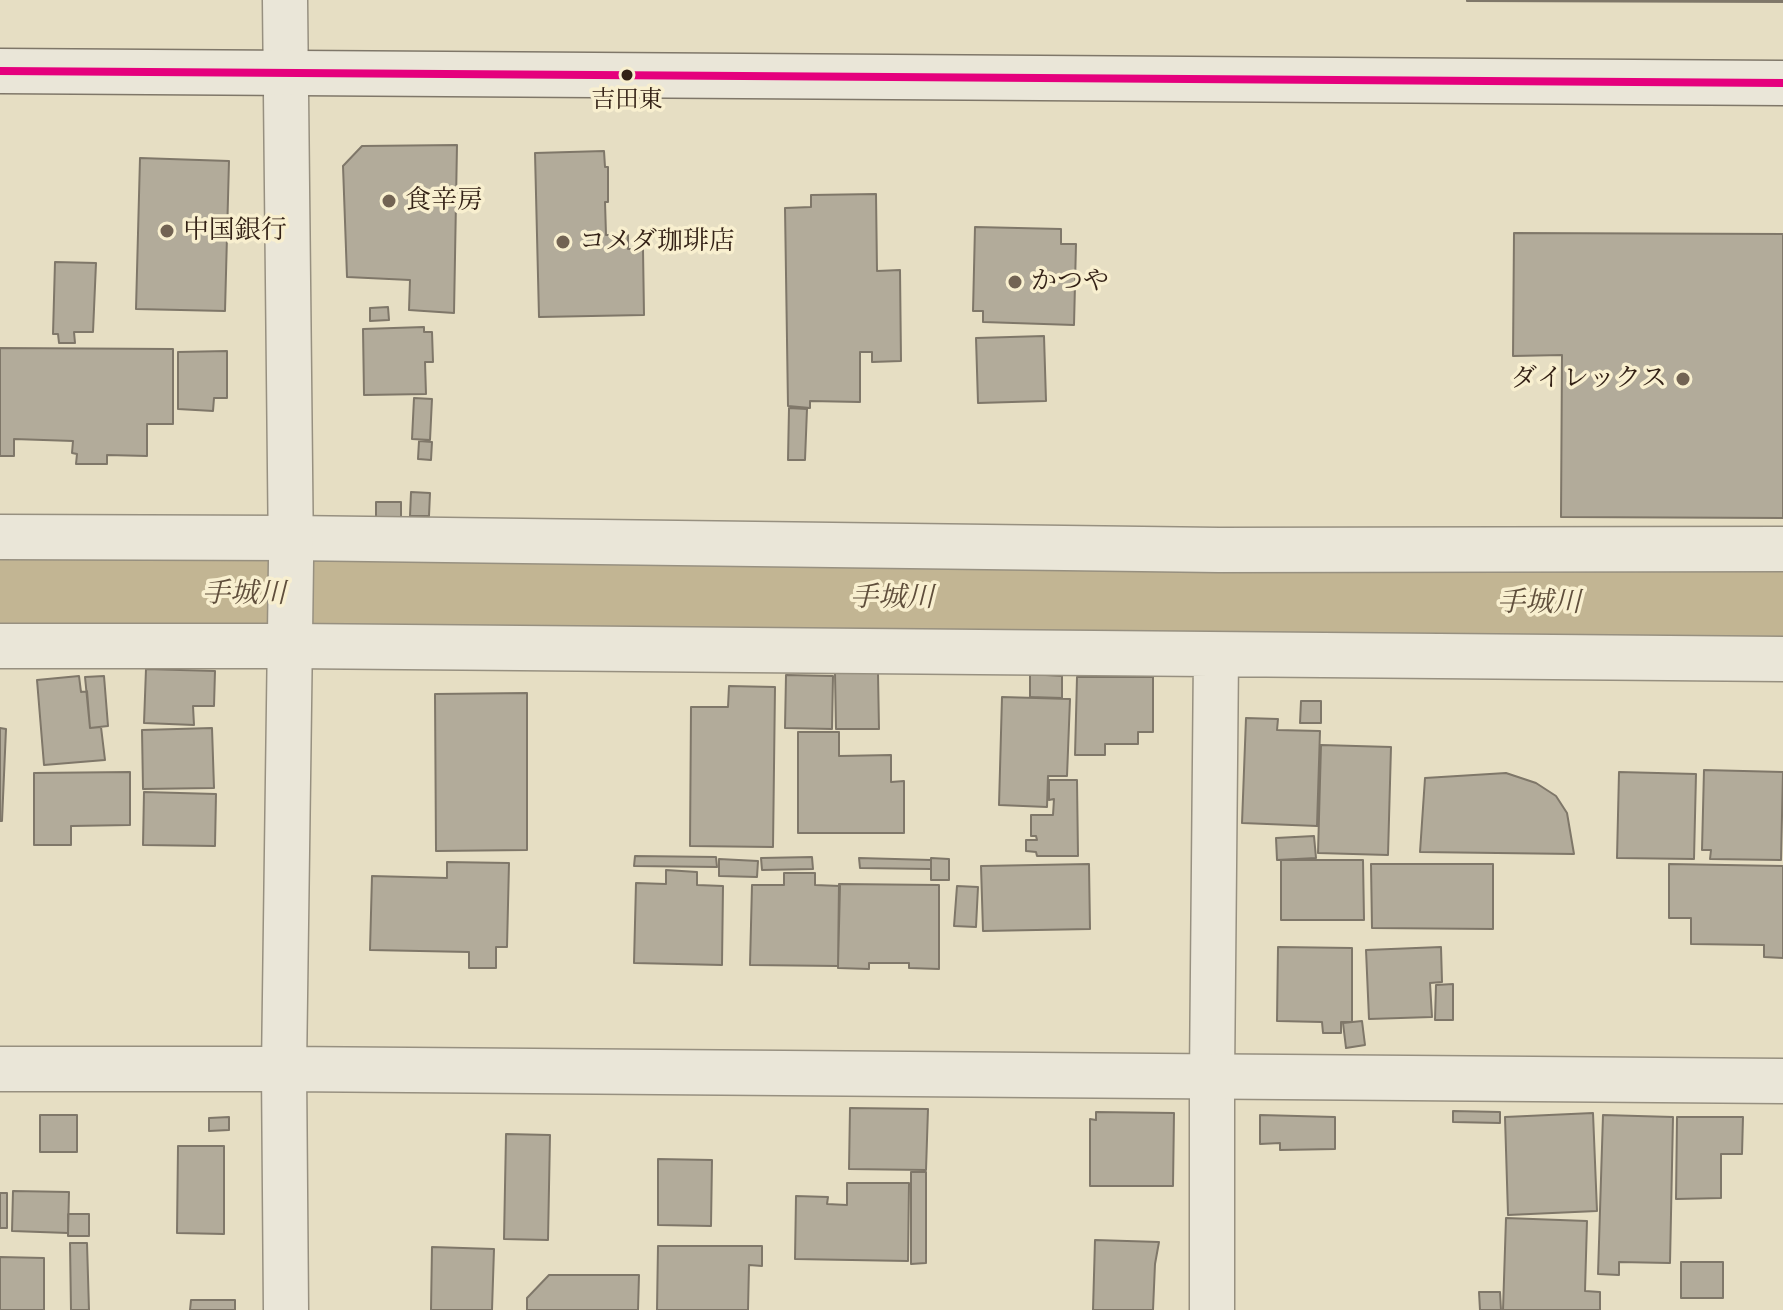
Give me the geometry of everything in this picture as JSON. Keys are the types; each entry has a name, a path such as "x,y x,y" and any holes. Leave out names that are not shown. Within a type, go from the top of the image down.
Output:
{"street":[{"path":"285,0 291,550 284,1069 286,1310"},
{"path":"0,71 1783,83"},
{"path":"0,537 291,550 1783,549"},
{"path":"0,646 290,635 1216,655 1783,659"},
{"path":"1212,1310 1216,655"},
{"path":"0,1069 1783,1081"}],"building":[{"path":"1783,0 1783,2 1467,1"},
{"path":"457,145 454,313 409,310 410,280 347,277 343,166 362,146"},
{"path":"604,151 605,167 608,167 606,235 628,235 628,249 643,249 644,315 539,317 535,153"},
{"path":"140,158 229,161 225,311 136,309"},
{"path":"876,194 877,271 900,270 901,361 872,362 872,352 860,352 860,402 810,401 810,408 788,406 785,208 811,207 811,195"},
{"path":"975,227 1061,229 1061,244 1076,244 1074,325 983,322 983,311 973,311"},
{"path":"1514,233 1783,234 1783,518 1561,517 1562,355 1513,356"},
{"path":"55,262 96,263 93,332 74,332 75,343 59,343 58,334 53,334"},
{"path":"388,307 389,320 370,321 370,308"},
{"path":"424,327 424,332 432,332 433,362 425,362 426,394 364,395 363,329"},
{"path":"1044,336 1046,401 978,403 976,338"},
{"path":"0,348 173,349 173,424 147,424 147,456 107,455 107,464 76,464 77,454 72,453 73,441 14,439 14,456 0,456"},
{"path":"227,351 227,398 214,398 213,411 178,409 178,352"},
{"path":"414,398 432,399 430,440 412,439"},
{"path":"789,408 807,409 805,460 788,460"},
{"path":"419,441 432,442 431,460 418,459"},
{"path":"411,492 430,493 429,516 410,516"},
{"path":"376,502 401,502 401,517 376,517"},
{"path":"146,669 215,671 214,706 193,706 194,725 144,723"},
{"path":"835,673 878,673 879,729 836,729"},
{"path":"1030,674 1062,676 1062,698 1030,697"},
{"path":"786,675 833,676 832,729 785,728"},
{"path":"79,676 81,692 87,691 90,728 101,727 105,760 44,765 37,680"},
{"path":"104,676 108,726 90,728 85,677"},
{"path":"1077,677 1153,677 1153,732 1138,732 1138,744 1105,744 1105,755 1075,755"},
{"path":"729,686 775,687 773,847 690,846 691,707 728,707"},
{"path":"527,693 527,850 436,851 435,694"},
{"path":"1002,697 1070,699 1067,776 1048,776 1047,807 999,805"},
{"path":"1301,701 1321,701 1321,723 1300,723"},
{"path":"1246,718 1278,719 1277,730 1320,731 1317,826 1242,823"},
{"path":"0,728 6,729 2,821 0,821"},
{"path":"212,728 214,788 143,789 142,730"},
{"path":"798,732 839,732 839,756 891,755 891,782 904,781 904,833 798,833"},
{"path":"1321,745 1391,747 1388,855 1318,853"},
{"path":"1704,770 1783,772 1781,860 1710,859 1711,850 1702,850"},
{"path":"130,772 130,825 71,826 71,845 34,845 34,773"},
{"path":"1619,772 1696,774 1694,859 1617,858"},
{"path":"1506,773 1536,783 1556,796 1567,813 1574,854 1420,852 1425,778"},
{"path":"1049,780 1077,780 1078,856 1037,856 1036,852 1026,851 1026,840 1037,840 1036,836 1031,836 1031,815 1053,815 1054,799 1049,800"},
{"path":"144,792 216,794 215,846 143,845"},
{"path":"1314,836 1316,858 1277,860 1276,838"},
{"path":"635,856 716,857 717,867 634,866"},
{"path":"812,857 813,869 762,870 761,858"},
{"path":"859,858 931,860 931,869 860,868"},
{"path":"931,858 949,859 949,880 931,880"},
{"path":"719,859 758,861 757,877 719,876"},
{"path":"1281,860 1363,860 1364,920 1281,920"},
{"path":"447,862 509,863 507,947 496,947 496,968 469,968 469,952 370,950 372,876 447,878"},
{"path":"1089,864 1090,929 983,931 981,866"},
{"path":"1371,864 1493,864 1493,929 1372,928"},
{"path":"1669,864 1783,866 1783,958 1764,957 1764,945 1691,944 1691,918 1669,918"},
{"path":"666,870 697,872 697,885 723,886 722,965 634,963 636,883 666,884"},
{"path":"784,873 815,873 815,885 840,886 838,966 750,965 752,885 784,885"},
{"path":"839,884 939,885 939,969 909,968 909,963 869,963 869,969 838,968"},
{"path":"957,886 978,887 976,927 954,926"},
{"path":"1278,947 1352,948 1352,1022 1341,1022 1341,1033 1323,1033 1322,1022 1277,1021"},
{"path":"1441,947 1442,982 1430,983 1432,1017 1369,1019 1366,950"},
{"path":"1453,984 1453,1020 1435,1020 1436,985"},
{"path":"1362,1021 1365,1045 1346,1048 1343,1023"},
{"path":"850,1108 928,1109 926,1170 849,1169"},
{"path":"1453,1111 1500,1112 1500,1123 1453,1122"},
{"path":"1096,1112 1174,1113 1173,1186 1090,1186 1090,1119 1096,1120"},
{"path":"1593,1113 1597,1211 1508,1215 1505,1117"},
{"path":"40,1115 77,1115 77,1152 40,1152"},
{"path":"1260,1115 1335,1117 1335,1149 1280,1150 1280,1143 1260,1144"},
{"path":"1603,1115 1673,1117 1670,1263 1619,1262 1619,1275 1598,1274"},
{"path":"229,1117 229,1130 209,1131 209,1118"},
{"path":"1677,1117 1743,1117 1742,1154 1721,1154 1721,1198 1676,1199"},
{"path":"506,1134 550,1135 548,1240 504,1239"},
{"path":"178,1146 224,1146 224,1234 177,1233"},
{"path":"658,1159 712,1160 711,1226 658,1225"},
{"path":"911,1172 926,1172 926,1263 911,1264"},
{"path":"847,1183 909,1183 908,1261 795,1259 796,1196 828,1197 827,1204 847,1205"},
{"path":"13,1191 69,1192 68,1233 12,1231"},
{"path":"0,1193 7,1193 7,1228 0,1228"},
{"path":"68,1214 89,1214 89,1236 68,1236"},
{"path":"1506,1218 1587,1221 1585,1291 1600,1292 1600,1310 1503,1310"},
{"path":"1095,1240 1159,1242 1153,1310 1093,1310"},
{"path":"70,1243 87,1243 89,1310 71,1310"},
{"path":"658,1246 762,1246 762,1266 749,1265 748,1310 657,1310"},
{"path":"432,1247 494,1249 492,1310 431,1310"},
{"path":"0,1257 44,1258 44,1310 0,1310"},
{"path":"1681,1262 1723,1262 1723,1298 1681,1298"},
{"path":"549,1275 639,1275 638,1310 527,1310 527,1298"},
{"path":"1479,1292 1500,1292 1501,1310 1480,1310"},
{"path":"191,1300 235,1300 235,1310 190,1310"}],"waterway":[{"name":"手城川","path":"0,593 400,599 1783,605"}],"transit line":[{"path":"0,71 1783,83"}],"place":[{"name":"吉田東","path":"627,75"},
{"name":"食辛房","path":"389,201"},
{"name":"中国銀行","path":"167,231"},
{"name":"コメダ珈琲店","path":"563,242"},
{"name":"かつや","path":"1015,282"},
{"name":"ダイレックス","path":"1683,379"}]}
